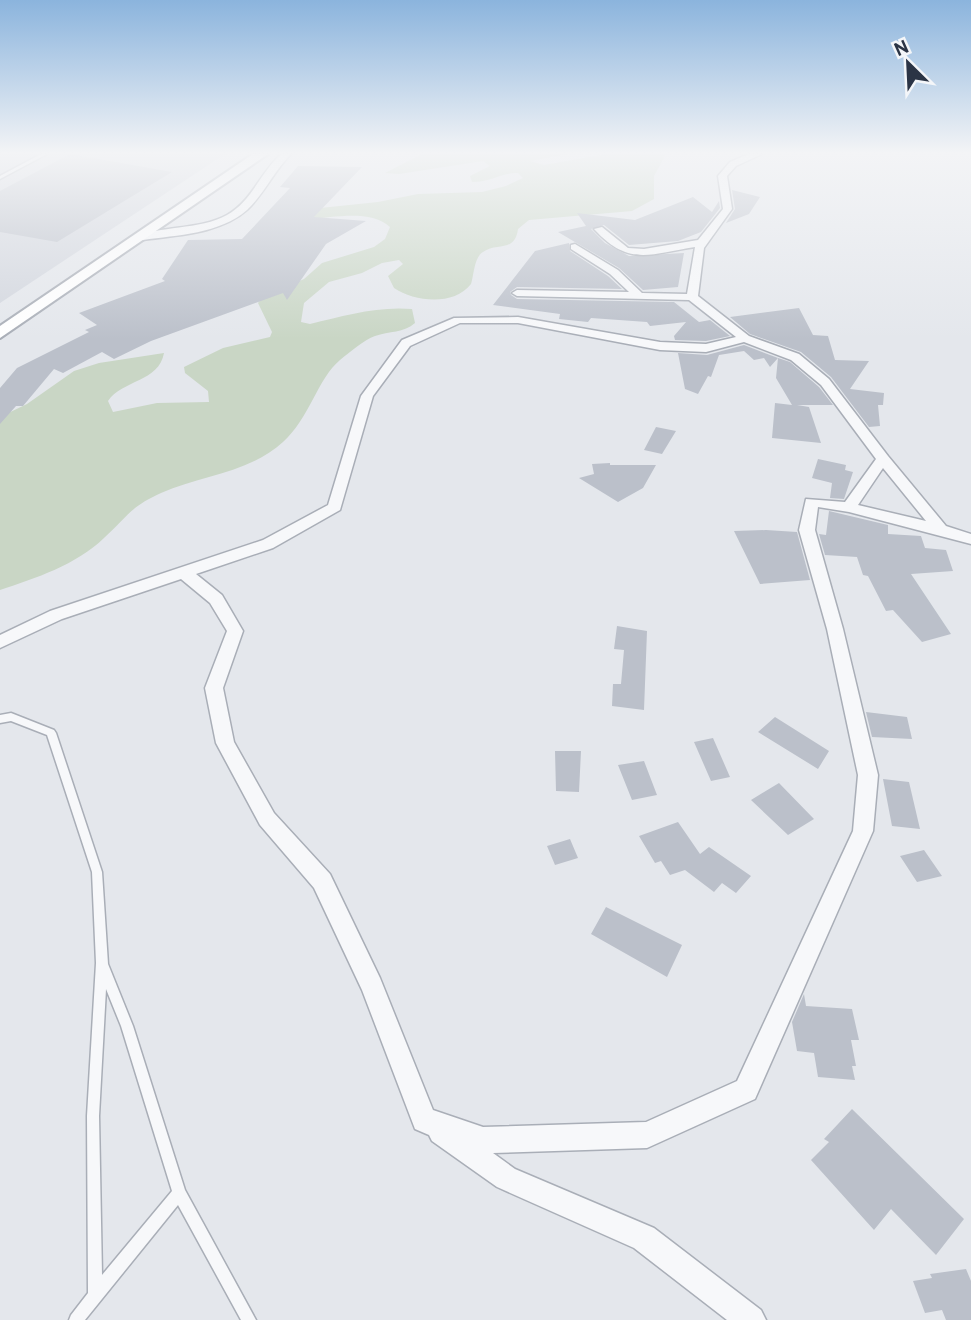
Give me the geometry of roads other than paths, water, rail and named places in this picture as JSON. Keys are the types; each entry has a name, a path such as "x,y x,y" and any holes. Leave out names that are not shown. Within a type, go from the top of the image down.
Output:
{"main road":[{"path":"0,333 174,216"}],"street":[{"path":"143,237 231,219 235,216"},
{"path":"692,297 701,243 724,216"},
{"path":"599,229 625,251 645,253 701,243"},
{"path":"575,247 614,272 641,298"},
{"path":"517,293 641,298 692,297 709,313 745,338 795,357 825,382 883,459 942,529"},
{"path":"0,642 56,615 268,544 335,507 367,396 406,343 458,320 518,320 660,346 706,348 745,338"},
{"path":"849,507 883,459"},
{"path":"424,1120 483,1140 647,1135 746,1090 863,831 868,775 835,629 807,530 811,502 849,507 942,529 971,539"},
{"path":"183,572 216,599 235,631 214,688 225,743 267,819 322,881 372,986 424,1120 506,1178 644,1238 751,1320"}],"lane":[{"path":"0,719 10,717 51,733 97,872 102,964 93,1116 95,1295"},
{"path":"102,964 127,1026 179,1193 249,1320"},
{"path":"76,1320 179,1193"}]}
